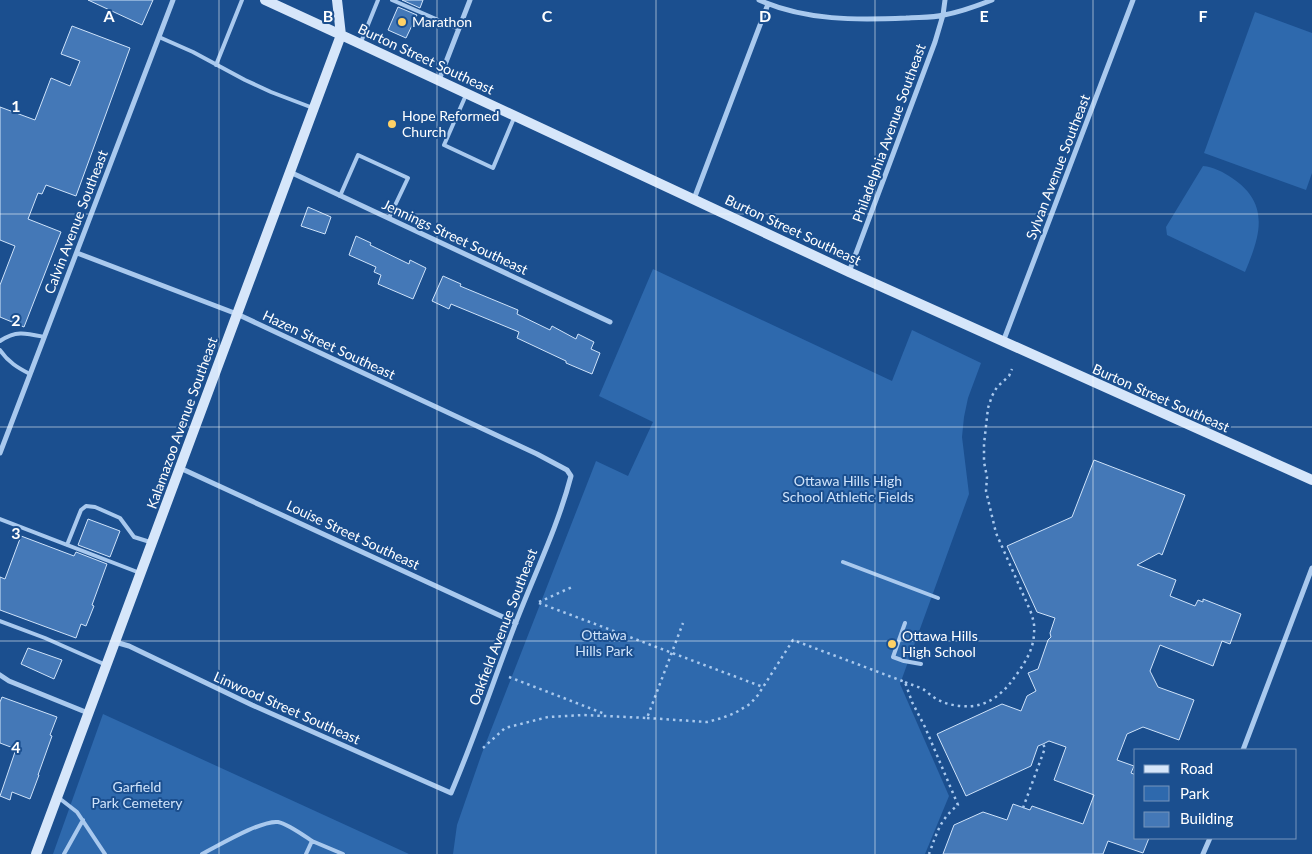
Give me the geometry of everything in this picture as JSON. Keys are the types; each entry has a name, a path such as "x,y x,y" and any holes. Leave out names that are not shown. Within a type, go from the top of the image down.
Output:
{"main road":[{"name":"Burton Street Southeast","path":"265,0 849,272 1312,480"},
{"name":"Kalamazoo Avenue Southeast","path":"36,854 341,34 337,0"}],"street":[{"name":"Calvin Avenue Southeast","path":"0,452 173,0"},
{"path":"439,80 470,0"},
{"path":"760,0 795,12 820,17 853,20 943,16 992,0"},
{"name":"Philadelphia Avenue Southeast","path":"849,272 936,42 945,0"},
{"name":"Sylvan Avenue Southeast","path":"1003,342 1133,0"},
{"path":"694,199 768,4"},
{"name":"Jennings Street Southeast","path":"290,172 610,322"},
{"name":"Hazen Street Southeast","path":"76,253 237,314 537,454 567,470"},
{"name":"Louise Street Southeast","path":"180,468 516,622"},
{"name":"Oakfield Avenue Southeast","path":"451,793 565,500 571,476 567,470"},
{"path":"1243,749 1312,568"},
{"name":"Linwood Street Southeast","path":"115,641 252,705 451,793"},
{"path":"0,675 9,681 88,713"},
{"path":"1204,854 1210,839"}],"lane":[{"path":"216,66 242,0"},
{"path":"361,44 378,0"},
{"path":"392,0 459,29"},
{"path":"159,37 272,92 314,108"},
{"path":"466,93 444,145 493,168 515,116"},
{"path":"340,196 358,156 408,178 389,218"},
{"path":"0,341 16,333 26,332 44,337"},
{"path":"0,350 6,359 30,374"},
{"path":"67,545 81,510 86,506 96,506 120,518 134,537 152,543"},
{"path":"0,519 141,573"},
{"path":"843,562 938,598"},
{"path":"0,621 45,638 106,665"},
{"path":"905,622 893,657 921,664"},
{"path":"58,796 77,812 105,854"},
{"path":"64,854 82,820"},
{"path":"202,854 257,826 277,822 290,827 312,841 343,854"},
{"path":"306,854 312,841"}],"path":[{"path":"483,748 505,728 548,717 584,715 707,722 735,714 750,704 758,695 792,640 905,682 924,690 936,699 950,704 960,706 981,704 997,697 1010,685 1025,662 1030,653 1034,634 1030,610 996,534 986,491 987,477 984,462 984,444 988,408 997,387 1009,376 1012,369"},
{"path":"572,587 539,603 763,687"},
{"path":"647,718 683,623"},
{"path":"509,677 609,716"},
{"path":"905,682 958,805 942,821 929,854"},
{"path":"1023,808 1046,748 1043,744"}],"green space":[{"path":"1255,12 1312,33 1312,173 1306,190 1204,153"},
{"path":"1203,166 1211,167 1232,178 1253,199 1259,221 1258,233 1245,272 1167,235 1166,227"},
{"name":"Ottawa Hills High School Athletic Fields","path":"653,269 892,381 912,330 981,363 968,398 962,437 969,494 900,684 949,796 925,854 453,854 457,825 482,753 596,461 628,476 653,422 599,396"},
{"name":"Garfield Park Cemetery","path":"103,714 409,854 53,854"}],"building":[{"path":"88,0 153,0 142,25"},
{"path":"402,0 423,0 420,8"},
{"path":"398,7 417,15 406,38 388,30"},
{"path":"72,26 130,48 76,196 46,185 42,194 38,193 28,219 61,232 24,327 0,317 0,285 15,246 0,240 0,107 35,120 51,78 70,86 80,61 61,54"},
{"path":"308,207 331,217 325,234 301,226"},
{"path":"356,236 409,264 410,260 426,268 413,299 378,284 381,275 374,272 376,267 349,255"},
{"path":"443,276 461,284 460,286 518,310 517,314 550,330 552,326 576,339 578,334 594,342 591,349 600,353 592,374 517,338 519,332 451,304 449,309 432,301"},
{"path":"1094,460 1185,495 1162,555 1159,553 1137,565 1176,580 1170,596 1195,606 1198,600 1203,602 1203,599 1241,614 1230,644 1222,641 1213,666 1160,645 1150,671 1158,687 1194,700 1179,740 1143,727 1127,734 1117,760 1134,766 1131,773 1134,774 1134,839 1149,839 1143,853 1108,841 1103,854 943,854 954,825 983,812 1007,820 1013,804 1030,810 1032,806 1083,824 1094,795 1054,780 1066,747 1049,741 1038,746 1031,766 966,796 937,734 1002,704 1021,711 1027,696 1036,691 1028,673 1038,669 1048,640 1051,637 1050,633 1055,618 1037,612 1007,546 1072,517"},
{"path":"88,519 120,531 110,557 78,545"},
{"path":"21,536 74,556 76,552 107,564 86,626 81,624 76,638 0,610 0,577 5,579"},
{"path":"28,648 62,660 54,679 21,664"},
{"path":"2,697 57,717 30,799 12,792 10,800 0,796 16,749 0,743 0,702"}],"place":[{"name":"Marathon","path":"402,22"},
{"name":"Hope Reformed Church","path":"392,124"},
{"name":"Ottawa Hills High School","path":"892,644"}],"park label":[{"name":"Ottawa Hills Park","path":"604,644"}]}
